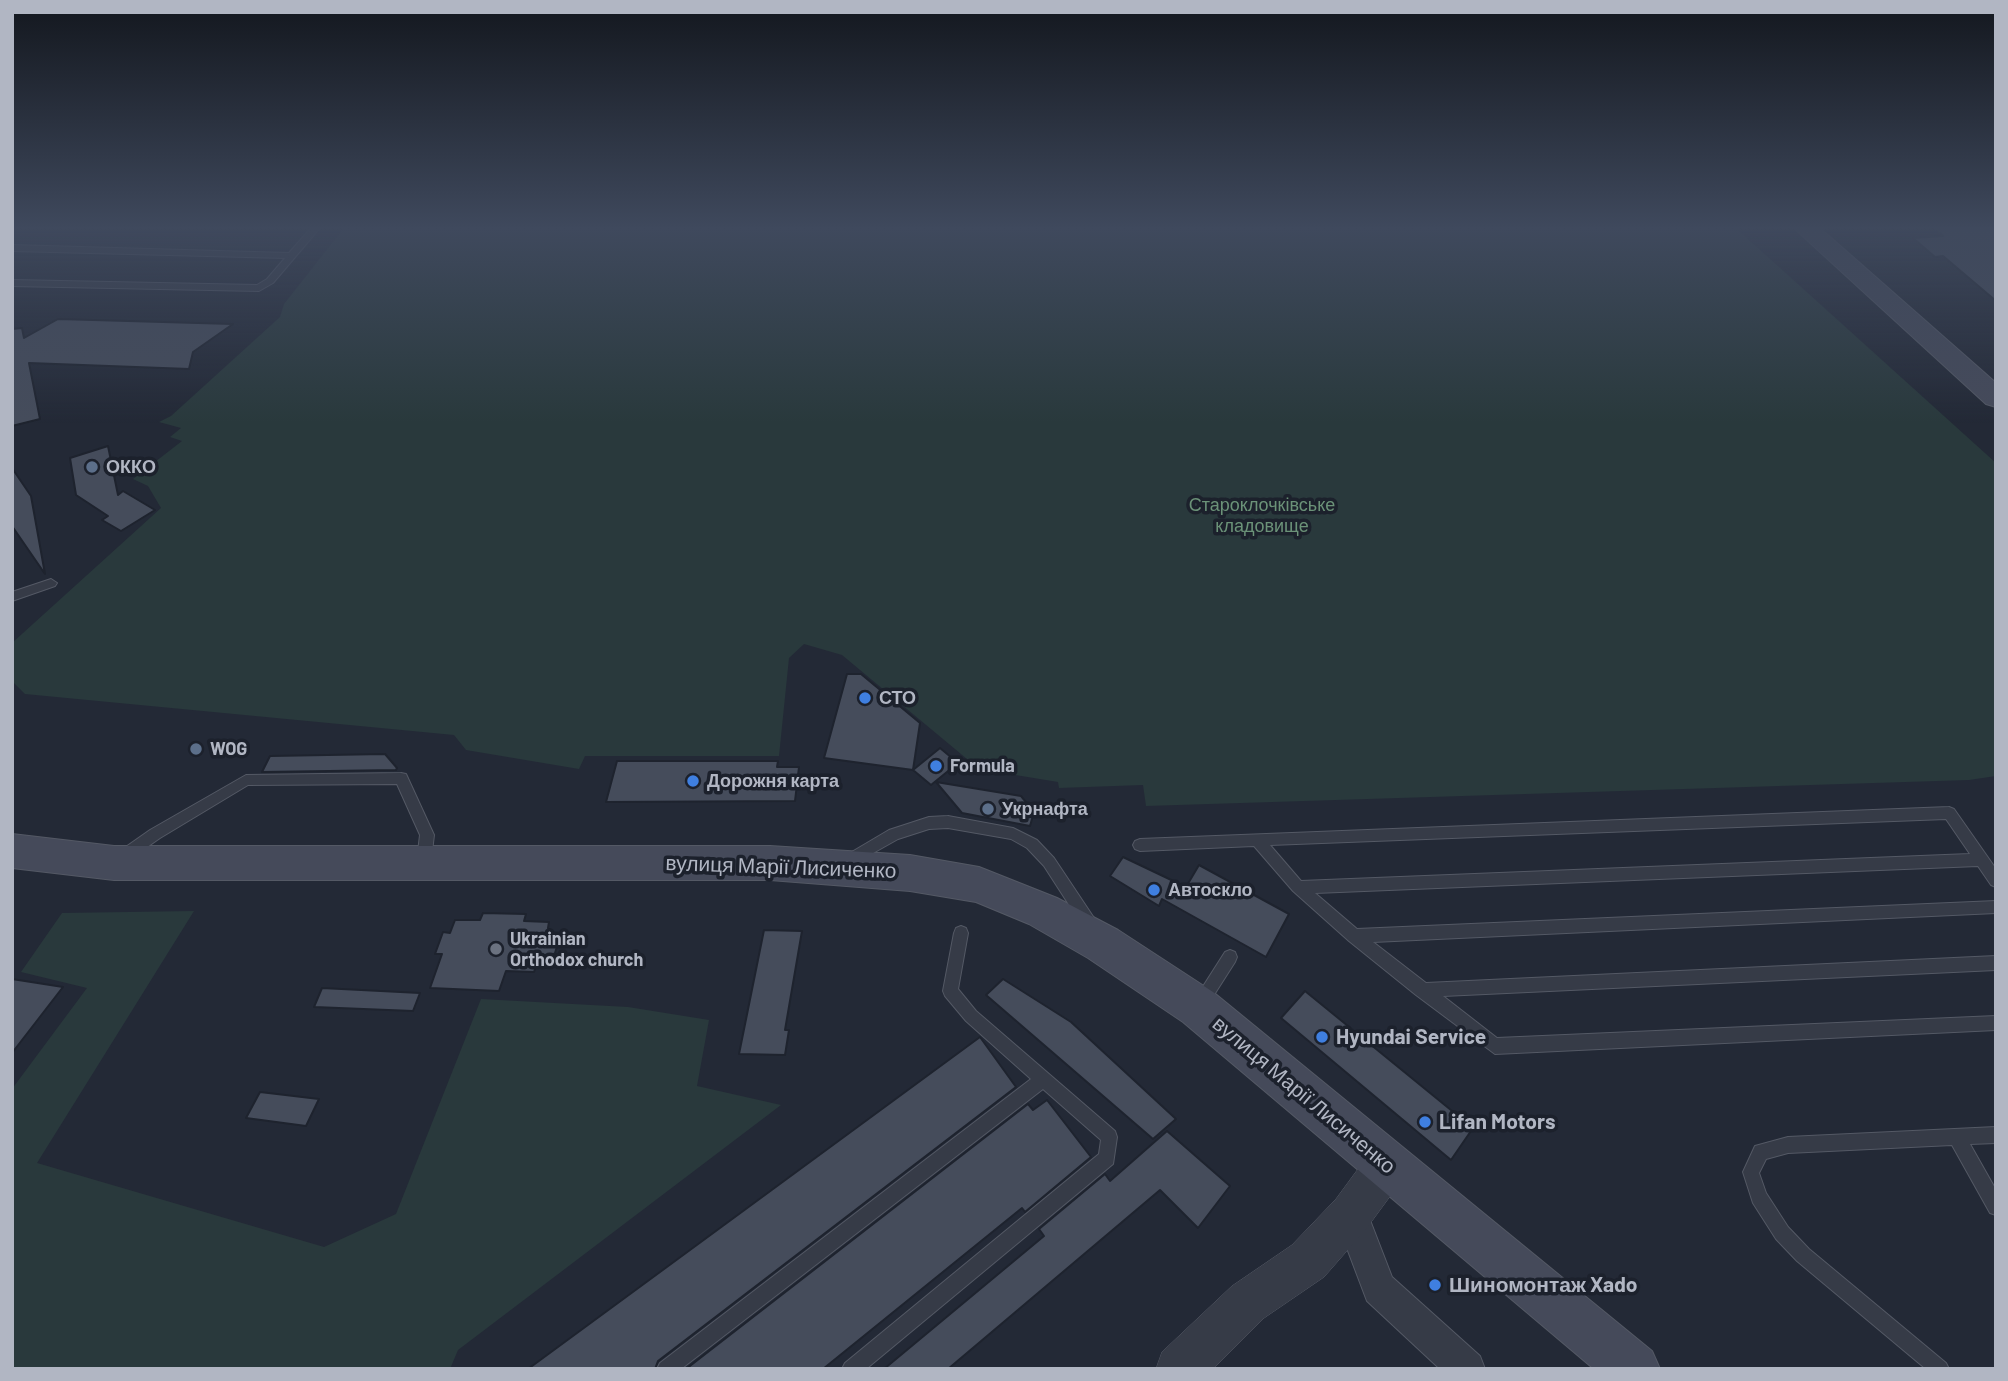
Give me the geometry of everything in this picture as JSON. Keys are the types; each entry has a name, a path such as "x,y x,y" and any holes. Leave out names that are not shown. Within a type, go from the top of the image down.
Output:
{"main road":[{"path":"1879,293 1996,398"},
{"name":"вулиця Марії Лисиченко","path":"12,851 31,851 107,863"},
{"name":"вулиця Марії Лисиченко","path":"12,875 107,863 770,863 910,873 979,886 1043,911 1103,944 1198,1007 1634,1369"}],"street":[{"path":"1179,1369 1248,1303 1308,1261 1351,1214 1387,1164"},
{"path":"1351,1214 1379,1289 1466,1369"}],"lane":[{"path":"12,597 51,583"},
{"path":"107,863 246,780 401,778 427,835 424,862"},
{"path":"1140,845 1949,813 1996,881"},
{"path":"840,866 894,834 929,823 948,822 1013,834 1032,844 1049,862 1103,944"},
{"path":"1257,840 1298,887 1354,936 1494,1046 1996,1023"},
{"path":"1298,887 1981,860"},
{"path":"1354,936 1996,907"},
{"path":"851,1369 1107,1158 1109,1137 971,1016 950,991 961,933"},
{"path":"1198,1007 1230,957"},
{"path":"1420,990 1996,963"},
{"path":"666,1369 1043,1079"},
{"path":"1940,1369 1803,1255 1782,1233 1759,1197 1751,1172 1761,1152 1788,1145 1996,1135"},
{"path":"1957,1138 1996,1207"}],"green space":[{"name":"Староклочківське кладовище","path":"292,293 1808,293 1996,463 1996,776 1969,780 1146,806 1143,785 1059,788 1058,782 979,769 842,655 804,644 789,658 779,756 585,756 579,769 466,750 454,735 25,694 12,681 12,643 161,508 148,486 133,479 182,441 170,437 181,428 159,422 171,416 280,317 284,304"},
{"path":"194,911 37,1163 324,1247 396,1214 481,999 628,1007 709,1020 697,1086 781,1105 458,1350 450,1369 12,1369 12,1089 87,988 21,972 62,913"}],"building":[{"path":"1987,293 1996,293 1996,301"},
{"path":"58,319 233,324 193,352 189,369 29,363 40,419 12,426 12,329 22,328 24,338"},
{"path":"108,446 118,495 123,491 155,510 121,531 102,520 108,516 76,495 70,458"},
{"path":"12,468 31,496 45,574 12,526"},
{"name":"СТО","path":"847,674 861,674 920,723 913,770 824,758"},
{"name":"Formula","path":"940,748 958,763 931,785 913,770"},
{"path":"385,754 396,770 262,772 270,756"},
{"name":"Дорожня карта","path":"617,761 778,761 777,767 799,767 795,801 606,802"},
{"path":"936,782 1021,796 1034,812 1030,826 962,813"},
{"path":"1123,857 1186,887 1199,865 1289,914 1266,957 1162,899 1159,906 1110,876"},
{"path":"483,913 526,914 524,921 549,922 548,928 559,940 555,953 536,966 534,972 506,971 499,991 430,988 442,954 435,954 443,932 450,933 455,920 480,920"},
{"path":"764,930 802,931 785,1030 789,1030 785,1055 739,1054"},
{"path":"12,979 63,987 12,1053"},
{"path":"1003,979 1071,1022 1176,1119 1153,1139 986,995"},
{"path":"322,988 420,993 413,1011 314,1007"},
{"path":"1305,991 1473,1128 1451,1160 1281,1018"},
{"path":"980,1037 1016,1087 658,1361 655,1369 528,1369"},
{"path":"260,1092 319,1099 306,1126 246,1118"},
{"path":"1047,1100 1091,1157 1025,1212 1022,1208 823,1369 686,1369 1028,1104 1033,1110"},
{"path":"1167,1131 1230,1186 1198,1228 1160,1190 948,1369 884,1369 1044,1236 1039,1229 1105,1174 1110,1181"}],"place":[{"name":"ОККО","path":"92,467"},
{"name":"СТО","path":"865,698"},
{"name":"WOG","path":"196,749"},
{"name":"Formula","path":"936,766"},
{"name":"Дорожня карта","path":"693,781"},
{"name":"Укрнафта","path":"988,809"},
{"name":"Автоскло","path":"1154,890"},
{"name":"Ukrainian Orthodox church","path":"496,949"},
{"name":"Hyundai Service","path":"1322,1037"},
{"name":"Lifan Motors","path":"1425,1122"},
{"name":"Шиномонтаж Xado","path":"1435,1285"}]}
